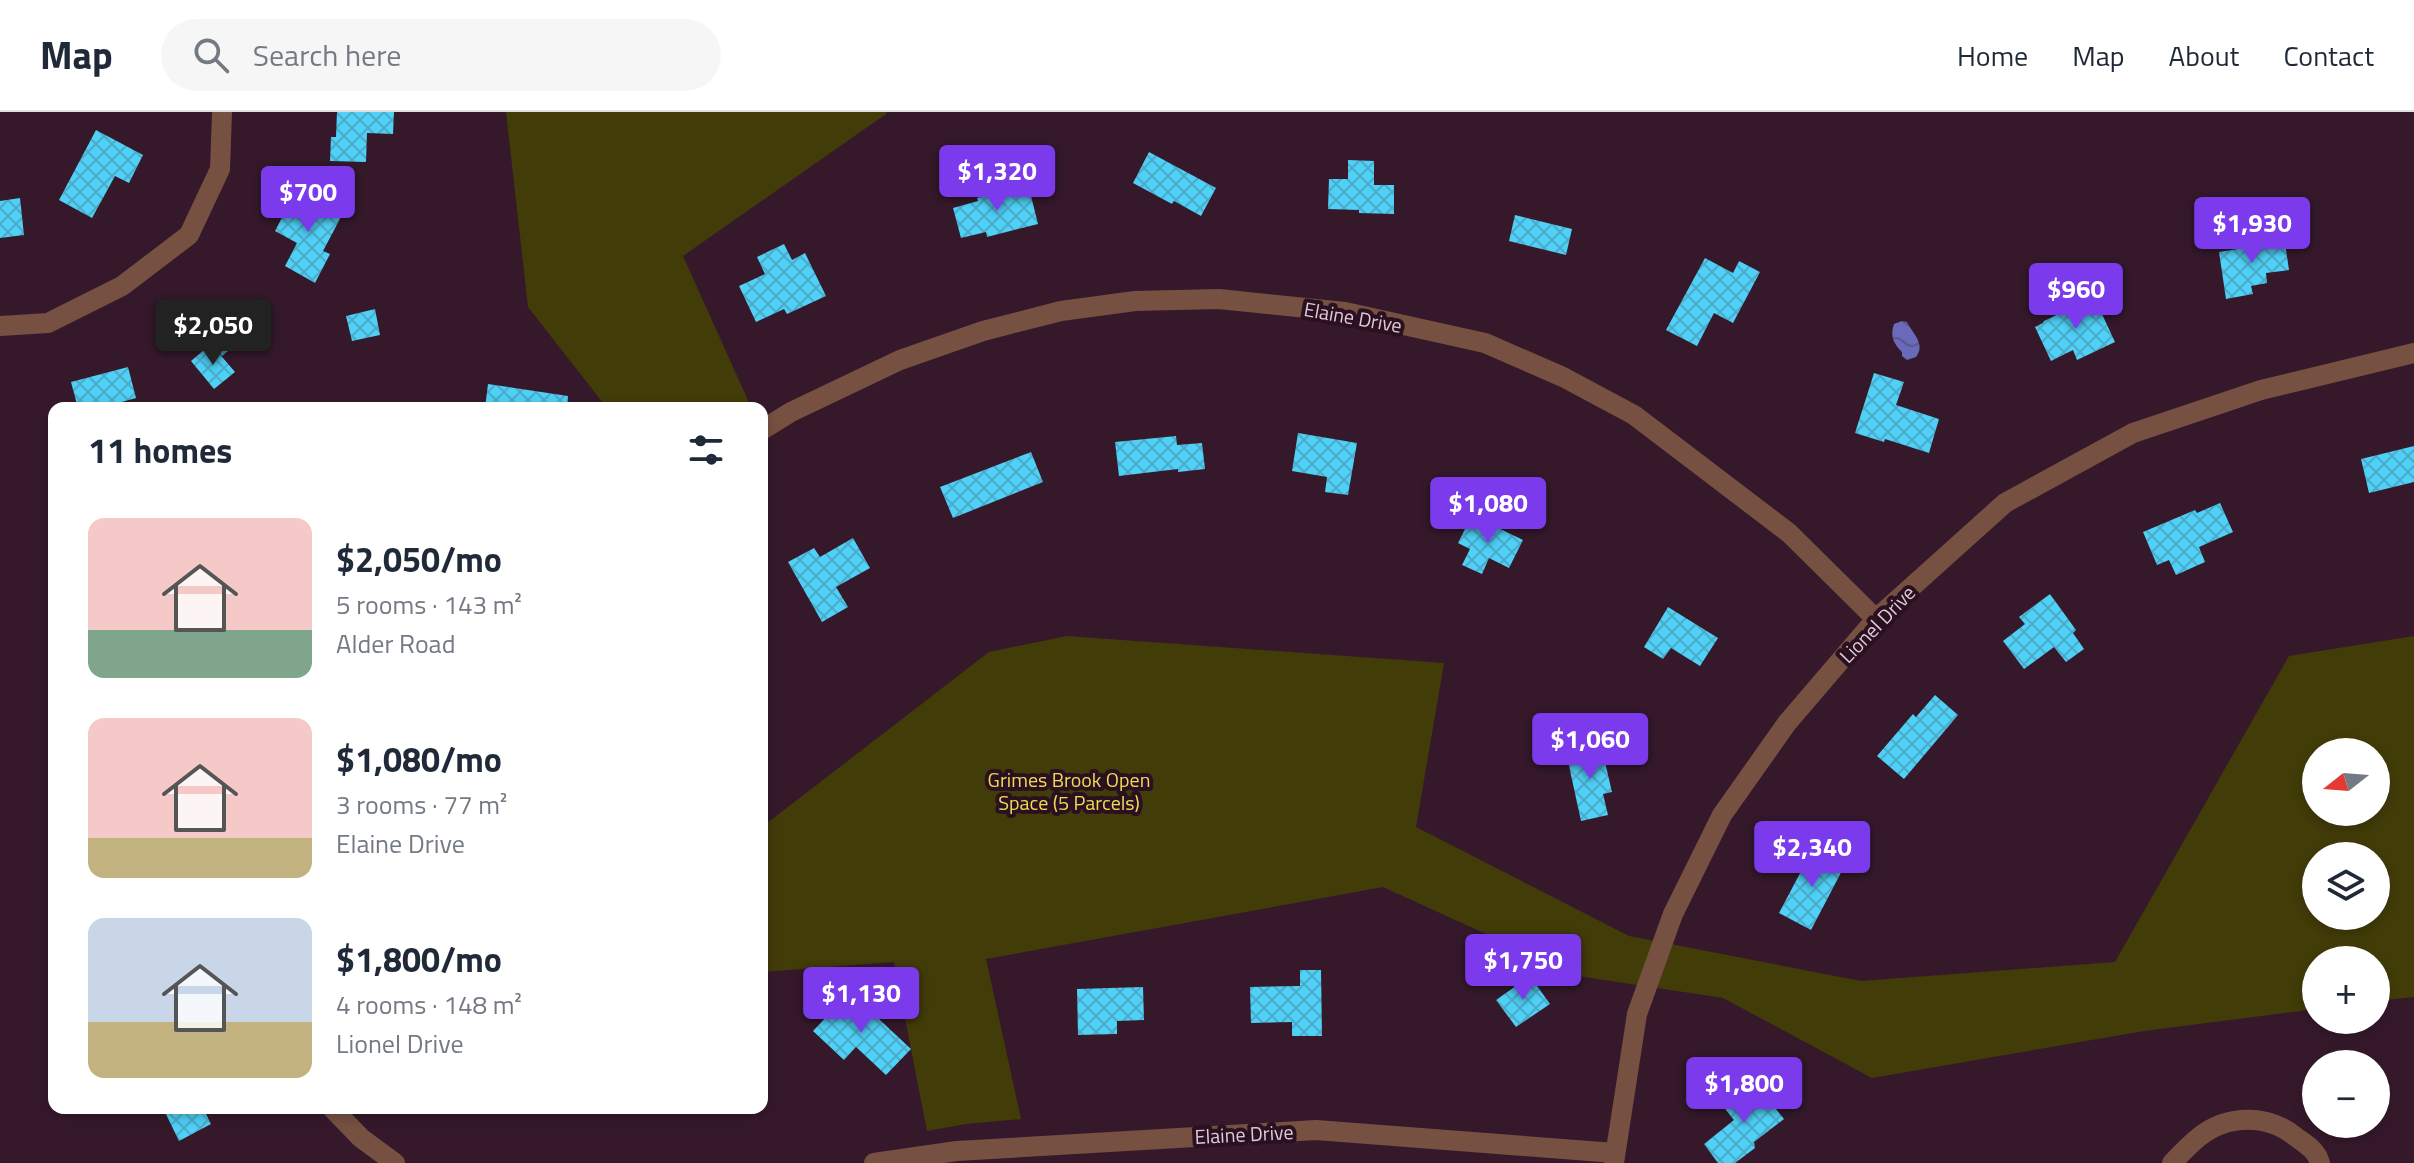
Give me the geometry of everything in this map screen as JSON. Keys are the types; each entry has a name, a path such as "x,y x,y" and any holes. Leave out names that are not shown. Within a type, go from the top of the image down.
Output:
{"street":[{"path":"0,326 48,323 122,286 189,235 220,169 222,112"},
{"name":"Elaine Drive","path":"768,426 791,412 900,360 983,331 1061,311 1135,301 1219,299 1345,312 1485,343 1563,377 1634,415 1789,533 1876,619"},
{"name":"Lionel Drive","path":"1614,1158 1637,1014 1673,914 1722,815 1787,723 1876,619 2005,503 2133,433 2261,390 2414,353"},
{"path":"338,1114 361,1138 395,1163"},
{"path":"2172,1163 2201,1135 2233,1120 2255,1120 2282,1126 2317,1153 2320,1163"},
{"name":"Elaine Drive","path":"874,1163 957,1151 1316,1130 1614,1158"}],"green space":[{"path":"506,112 887,112 683,256 749,402 602,402 528,307"},
{"name":"Grimes Brook Open Space (5 Parcels)","path":"1067,636 1444,663 1416,827 1629,936 1861,981 2115,962 2289,656 2414,636 2414,997 2390,1000 2390,946 2302,946 2302,1011 2144,1031 1872,1078 1723,998 1578,976 1383,887 986,959 1021,1119 927,1131 894,962 768,972 768,822 989,652"}],"water":[{"path":"1907,322 1920,348 1916,357 1907,360 1892,336 1894,324"}],"building":[{"path":"337,112 394,112 393,134 367,133 366,162 330,161 331,137 336,137"},
{"path":"96,130 143,155 129,183 115,176 92,218 59,200"},
{"path":"1149,152 1216,188 1201,216 1133,183"},
{"path":"1348,160 1374,161 1374,185 1394,185 1394,214 1328,209 1329,179 1348,179"},
{"path":"1028,184 1038,224 987,237 986,232 961,238 953,208"},
{"path":"296,191 342,215 323,251 330,254 315,283 285,266 297,243 275,231"},
{"path":"20,198 24,235 0,238 0,201"},
{"path":"1515,215 1572,229 1566,255 1509,241"},
{"path":"2284,236 2289,270 2266,273 2267,283 2251,286 2253,294 2226,299 2219,252 2244,248 2243,243"},
{"path":"784,244 792,260 805,253 826,296 787,314 784,309 756,322 739,286 765,274 757,257"},
{"path":"1705,258 1733,273 1739,261 1760,272 1733,323 1714,313 1697,346 1666,330"},
{"path":"2094,297 2115,342 2077,360 2073,350 2051,361 2035,327"},
{"path":"232,301 255,328 222,356 199,329"},
{"path":"375,309 380,335 352,341 346,316"},
{"path":"211,344 235,372 214,389 191,361"},
{"path":"128,367 136,398 122,402 76,402 71,382"},
{"path":"1874,373 1904,382 1896,405 1939,419 1929,453 1855,433"},
{"path":"488,384 568,396 568,402 486,402"},
{"path":"1298,433 1357,443 1348,495 1325,492 1327,477 1292,471"},
{"path":"1176,436 1177,445 1202,443 1205,469 1119,476 1115,442"},
{"path":"2414,446 2414,482 2369,493 2361,459"},
{"path":"1031,452 1043,482 953,518 940,487"},
{"path":"2220,503 2233,532 2199,547 2205,562 2176,575 2169,560 2157,565 2143,532"},
{"path":"1472,515 1523,540 1509,568 1489,558 1482,574 1462,565 1470,549 1458,543"},
{"path":"853,538 870,568 836,587 848,607 822,622 788,562 814,548 820,557"},
{"path":"2050,594 2076,630 2073,633 2084,649 2066,662 2054,647 2024,669 2003,641 2025,624 2019,617"},
{"path":"1668,607 1718,638 1700,666 1671,648 1663,659 1644,647"},
{"path":"1935,695 1958,715 1904,779 1877,756 1913,714 1916,717"},
{"path":"1601,745 1612,792 1603,794 1608,815 1581,821 1566,752"},
{"path":"1815,849 1845,865 1811,930 1779,913"},
{"path":"1300,970 1321,970 1322,1036 1292,1036 1292,1022 1251,1023 1250,987 1300,986"},
{"path":"1530,976 1550,1004 1516,1027 1496,1000"},
{"path":"1143,987 1144,1020 1117,1021 1117,1034 1078,1035 1077,989"},
{"path":"850,992 911,1049 886,1075 856,1047 844,1060 813,1031"},
{"path":"1753,1081 1784,1119 1754,1142 1755,1148 1735,1163 1718,1163 1704,1144 1734,1120 1722,1105"},
{"path":"166,1114 206,1114 211,1124 179,1141"}]}
